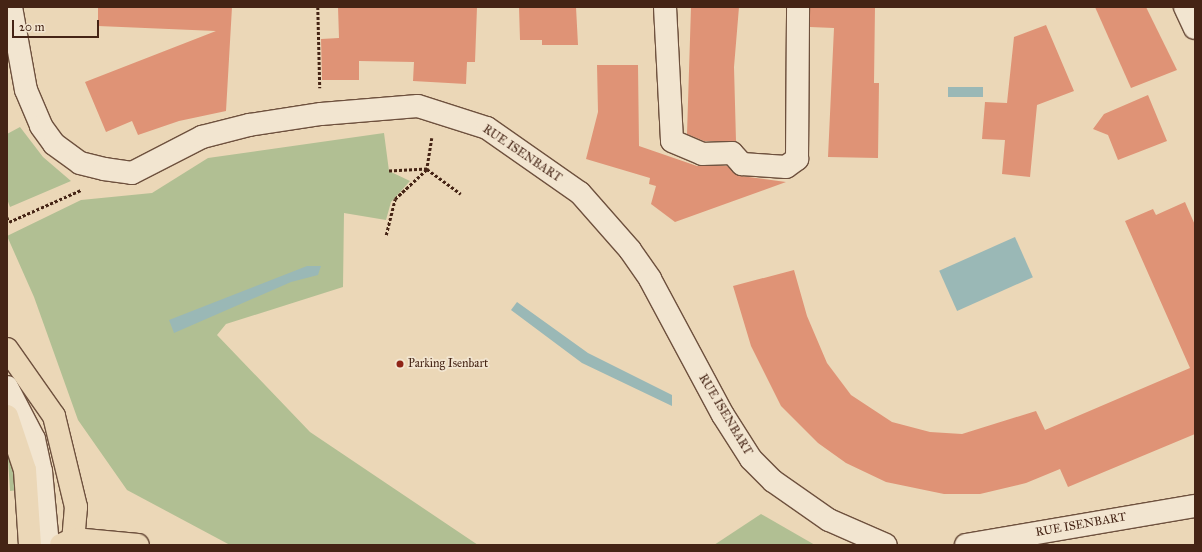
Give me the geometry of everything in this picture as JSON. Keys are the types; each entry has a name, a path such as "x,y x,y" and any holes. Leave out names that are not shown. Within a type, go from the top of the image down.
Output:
{"main road":[{"path":"7,349 54,416 76,507 69,543 105,542 138,545"},
{"path":"7,416 25,470 30,545"}],"street":[{"name":"RUE ISENBART","path":"11,7 26,90 41,126 54,144 80,163 132,173 202,137 249,125 418,106 487,128 580,193 650,278 723,415 751,459 773,481 828,520 886,545"},
{"path":"665,7 672,141 702,154 732,153 742,164 786,167 797,160 798,7"},
{"path":"1185,7 1195,28"},
{"path":"7,387 34,439 41,471 48,545"},
{"name":"RUE ISENBART","path":"966,545 1195,506"}],"path":[{"path":"318,7 320,92"},
{"path":"386,235 395,199 427,169 433,130"},
{"path":"389,171 427,169 461,194"},
{"path":"7,217 9,222 88,188"}],"green space":[{"path":"20,127 43,157 71,181 10,207 7,199 7,134"},
{"path":"384,133 389,171 410,181 391,202 386,220 344,213 343,287 226,324 217,335 310,432 478,545 230,545 127,490 78,420 34,297 7,236 81,200 152,193 208,158"},
{"path":"7,442 19,490 10,491"},
{"path":"761,514 815,545 714,545"}],"water":[{"path":"948,87 983,87 983,97 948,97"},
{"path":"1015,237 1033,277 957,311 939,271"},
{"path":"307,266 321,266 318,275 291,282 174,333 169,320"},
{"path":"517,302 588,353 672,395 672,406 582,363 511,310"}],"building":[{"path":"98,7 232,7 226,111 179,121 138,135 132,121 106,132 85,82 216,31 98,26"},
{"path":"338,7 477,7 475,62 467,62 466,84 413,81 414,62 359,61 359,80 322,80 321,39 339,38"},
{"path":"519,7 576,7 578,45 542,45 542,40 520,40"},
{"path":"691,7 739,7 734,67 736,141 704,141 687,134"},
{"path":"810,7 875,7 874,83 879,83 878,158 828,157 834,28 810,27"},
{"path":"1095,7 1146,7 1177,70 1131,88"},
{"path":"1046,25 1074,91 1037,105 1030,177 1002,174 1005,140 982,139 985,102 1007,103 1014,37"},
{"path":"597,65 638,65 639,146 697,166 727,166 741,176 786,182 675,222 651,204 656,186 649,184 650,178 586,159 598,112"},
{"path":"1148,95 1167,141 1118,160 1108,135 1093,129 1104,114"},
{"path":"1185,202 1195,225 1195,434 1068,487 1060,469 1026,483 980,494 944,494 886,482 846,463 818,443 781,406 751,346 733,286 794,270 807,316 827,363 851,395 892,422 930,432 962,434 1036,411 1045,430 1190,368 1125,221 1153,209 1156,215"}],"place":[{"name":"Parking Isenbart","path":"400,364"}]}
